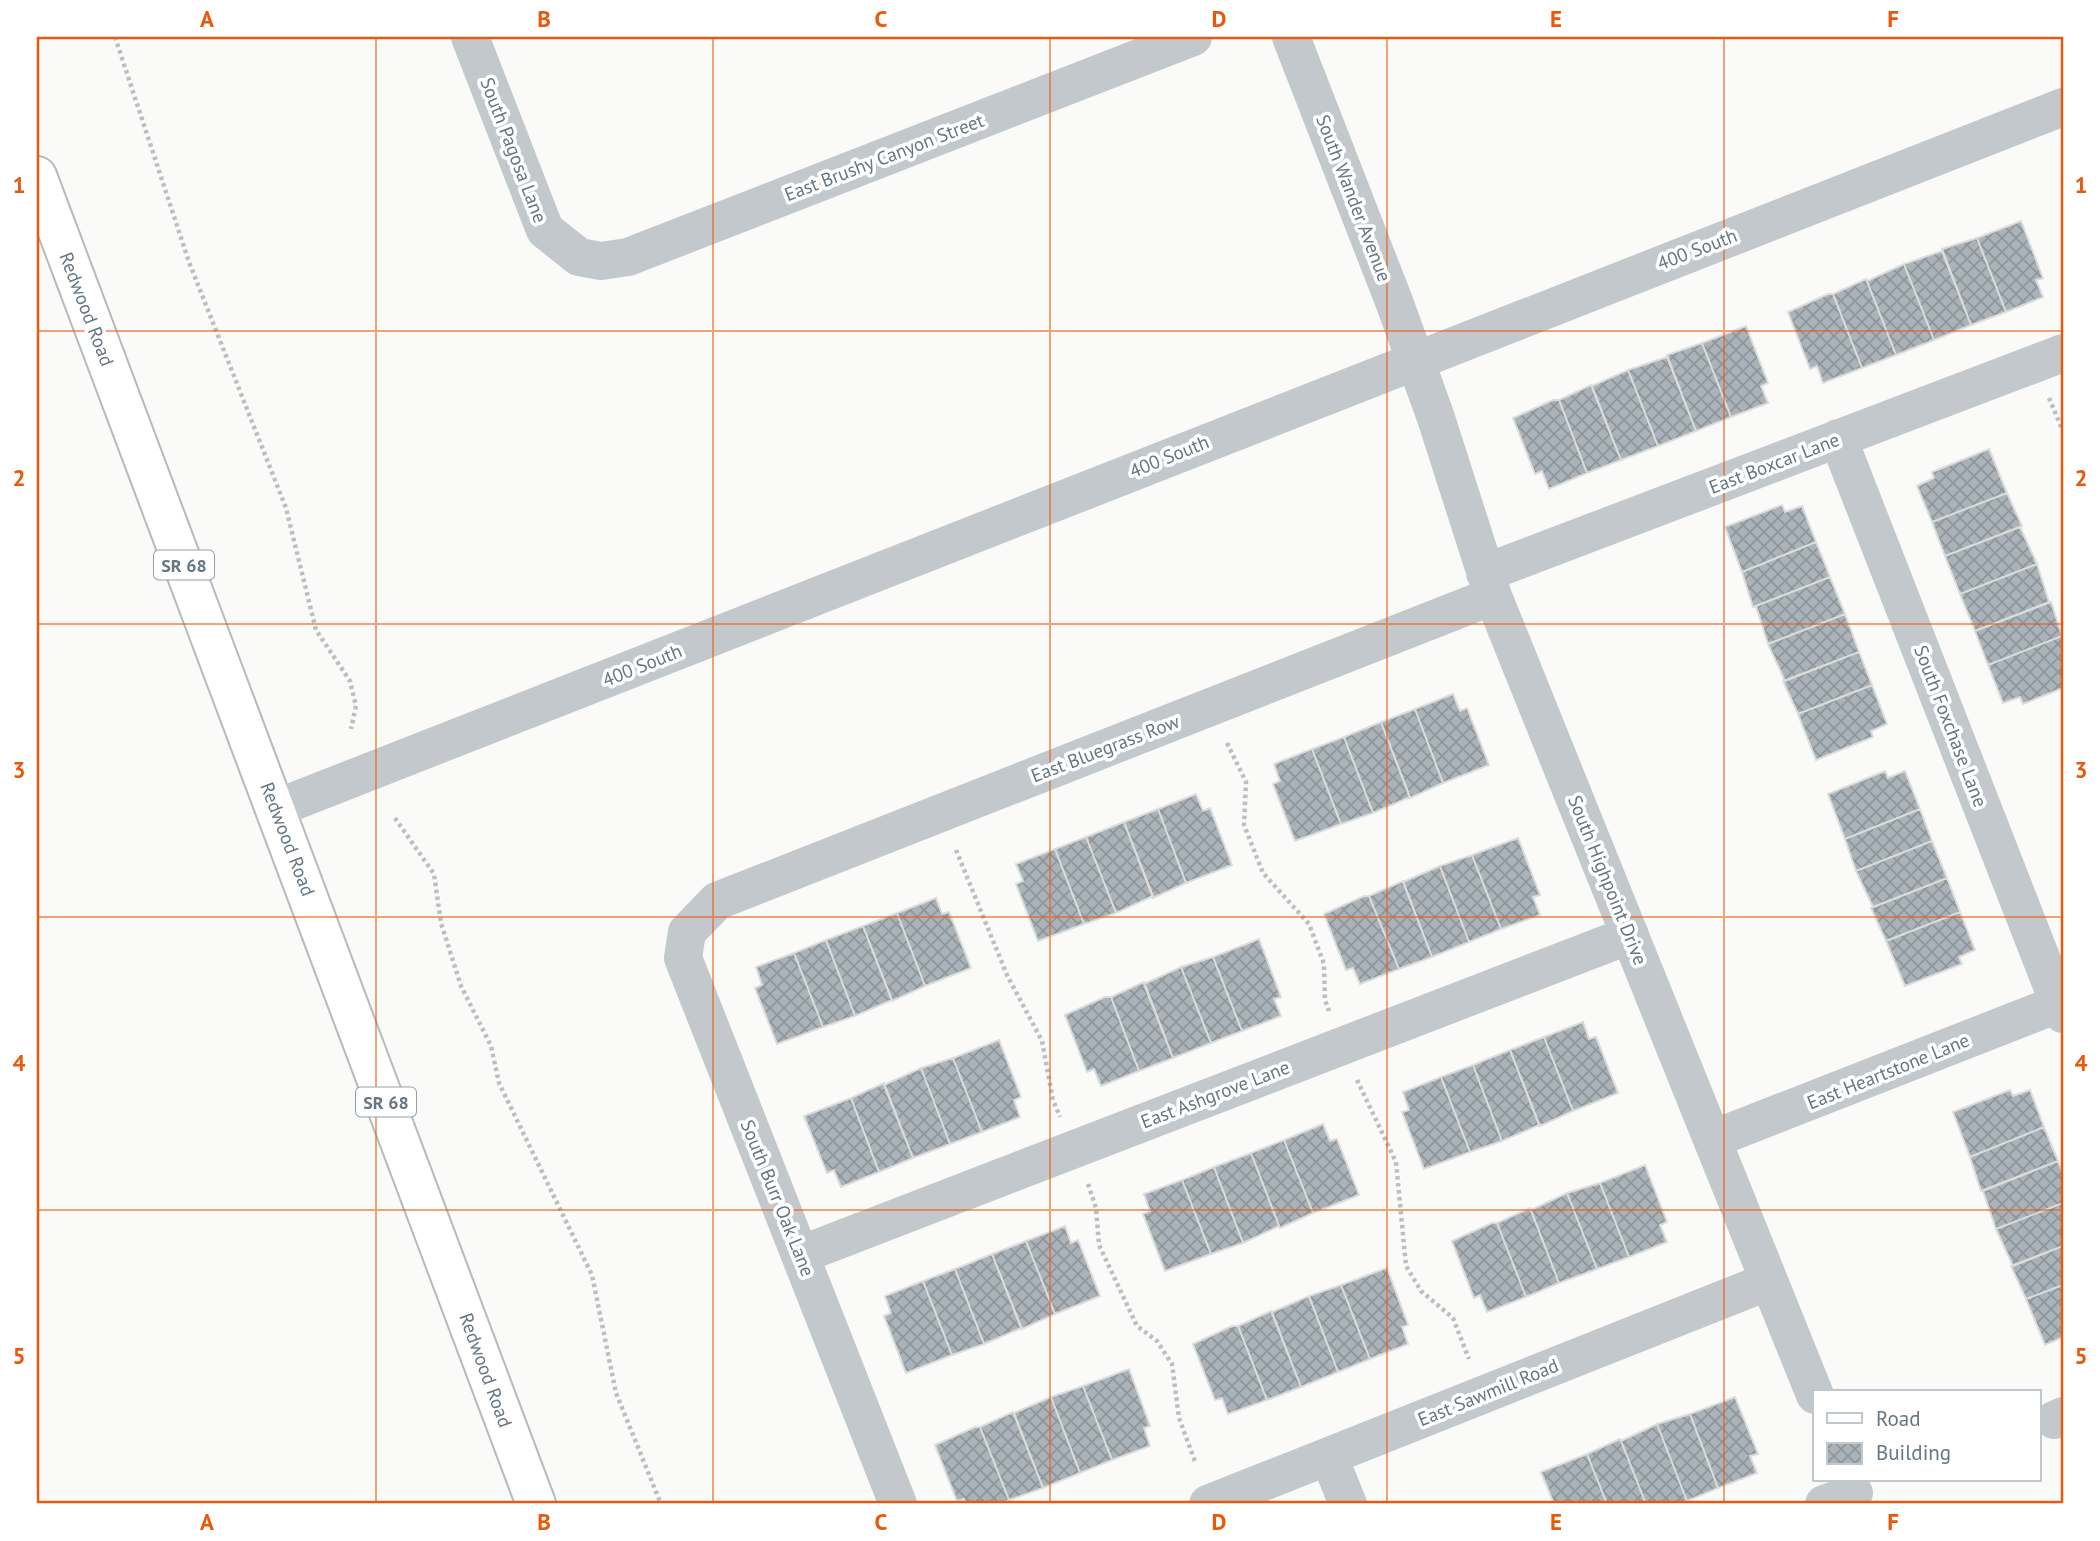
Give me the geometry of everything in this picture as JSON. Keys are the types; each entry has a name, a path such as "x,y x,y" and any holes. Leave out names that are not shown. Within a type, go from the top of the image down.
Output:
{"main road":[{"name":"Redwood Road","path":"37,176 277,808 536,1504"}],"street":[{"name":"South Pagosa Lane","path":"470,37 538,218 552,238 573,253"},
{"name":"East Brushy Canyon Street","path":"573,253 592,261 628,257 1193,37"},
{"name":"South Wander Avenue","path":"1291,37 1414,360"},
{"name":"400 South","path":"277,808 2063,107"},
{"name":"East Boxcar Lane","path":"1489,585 1838,438 2063,353"},
{"name":"South Highpoint Drive","path":"1414,360 1489,585 1813,1390"},
{"name":"South Foxchase Lane","path":"1838,438 2062,1007"},
{"name":"East Bluegrass Row","path":"718,901 1489,585"},
{"name":"South Burr Oak Lane","path":"718,901 687,932 683,958 898,1504"},
{"name":"East Ashgrove Lane","path":"800,1255 1630,935"},
{"name":"East Heartstone Lane","path":"1713,1139 2062,1007"},
{"name":"East Sawmill Road","path":"1208,1504 1769,1281"},
{"path":"1329,1457 1348,1504"}],"path":[{"path":"115,37 189,262 286,508 316,630 350,681 356,706 351,729"},
{"path":"2045,388 2063,431"},
{"path":"1227,743 1246,782 1244,825 1263,873 1309,924 1324,964 1325,1000 1332,1018"},
{"path":"396,818 434,874 441,923 461,986 491,1046 499,1083 592,1275 616,1393 661,1504"},
{"path":"956,850 1007,975 1042,1041 1053,1100 1061,1121"},
{"path":"1357,1079 1396,1161 1406,1266 1421,1291 1452,1318 1469,1359"},
{"path":"1087,1183 1096,1208 1099,1245 1137,1326 1157,1341 1172,1364 1179,1418 1196,1464"}],"building":[{"path":"2021,221 2043,278 2036,280 2043,297 2006,312 1977,238"},
{"path":"1977,238 2006,312 1971,325 1942,249"},
{"path":"1942,251 1971,325 1934,340 1904,264"},
{"path":"1904,264 1934,340 1896,355 1867,281"},
{"path":"1866,279 1896,355 1862,368 1833,294"},
{"path":"1833,294 1862,368 1823,383 1817,366 1810,369 1788,312"},
{"path":"1746,326 1768,383 1761,386 1768,403 1731,417 1702,343"},
{"path":"1702,343 1731,417 1696,431 1667,355"},
{"path":"1667,357 1696,431 1658,446 1628,370"},
{"path":"1628,370 1658,446 1621,460 1592,386"},
{"path":"1591,385 1621,460 1587,473 1559,400"},
{"path":"1553,400 1559,400 1587,473 1549,489 1542,471 1535,474 1513,418"},
{"path":"1989,449 2007,493 1932,522 1917,486 1934,478 1932,472"},
{"path":"2007,493 2022,526 1945,556 1932,522"},
{"path":"1782,505 1785,512 1802,506 1816,542 1742,572 1725,527"},
{"path":"2020,527 2037,564 1960,594 1945,556"},
{"path":"1816,542 1830,577 1753,607 1742,572"},
{"path":"2037,564 2049,602 1975,631 1960,594"},
{"path":"1830,577 1845,614 1768,644 1756,606"},
{"path":"2051,602 2062,636 1988,665 1975,631"},
{"path":"1845,614 1859,652 1785,681 1768,644"},
{"path":"2062,636 2063,688 2023,704 2020,697 2003,703 1988,665"},
{"path":"1859,652 1872,685 1798,714 1783,681"},
{"path":"1872,685 1887,724 1871,731 1873,737 1816,760 1798,714"},
{"path":"1453,694 1460,711 1467,708 1489,765 1443,783 1415,709"},
{"path":"1415,709 1443,783 1410,798 1381,722"},
{"path":"1381,722 1410,797 1373,813 1344,737"},
{"path":"1344,737 1373,813 1341,824 1312,749"},
{"path":"1312,749 1341,824 1295,841 1273,784 1280,781 1274,764"},
{"path":"1885,771 1888,778 1905,771 1920,809 1845,839 1828,794"},
{"path":"1196,794 1203,811 1210,808 1232,865 1186,883 1158,809"},
{"path":"1158,809 1186,883 1153,898 1124,822"},
{"path":"1920,809 1932,841 1856,871 1845,839"},
{"path":"1124,822 1153,896 1116,913 1086,837"},
{"path":"1086,837 1116,913 1084,924 1055,849"},
{"path":"1518,838 1540,895 1533,897 1540,915 1501,929 1472,855"},
{"path":"1932,841 1947,878 1873,907 1856,871"},
{"path":"1055,849 1084,924 1038,941 1016,884 1023,881 1016,864"},
{"path":"1472,855 1501,929 1469,942 1440,866"},
{"path":"1440,866 1469,942 1432,957 1403,882"},
{"path":"1947,878 1960,912 1886,941 1871,908"},
{"path":"1403,881 1432,957 1399,969 1369,896"},
{"path":"1369,896 1399,969 1360,984 1353,968 1346,970 1324,914"},
{"path":"936,898 942,914 949,912 971,968 925,986 897,913"},
{"path":"1960,912 1975,950 1959,957 1962,964 1905,986 1886,941"},
{"path":"897,913 925,986 892,1001 863,926"},
{"path":"863,926 892,1000 855,1016 826,940"},
{"path":"1259,939 1281,997 1274,999 1281,1016 1242,1031 1213,957"},
{"path":"826,940 855,1016 823,1027 794,953"},
{"path":"794,953 823,1027 777,1044 755,988 762,985 756,967"},
{"path":"1213,957 1242,1031 1211,1043 1181,967"},
{"path":"1181,967 1211,1043 1173,1058 1144,984"},
{"path":"1144,982 1173,1058 1139,1071 1111,997"},
{"path":"1105,997 1111,997 1139,1071 1101,1086 1094,1069 1087,1072 1065,1015"},
{"path":"1583,1022 1589,1039 1596,1037 1618,1093 1573,1111 1544,1037"},
{"path":"1544,1037 1573,1111 1540,1126 1510,1050"},
{"path":"999,1040 1021,1097 1014,1100 1020,1117 982,1132 953,1058"},
{"path":"1510,1050 1539,1125 1502,1141 1473,1065"},
{"path":"953,1058 982,1132 950,1144 921,1068"},
{"path":"1473,1065 1502,1141 1470,1152 1441,1077"},
{"path":"921,1068 950,1144 913,1158 884,1085"},
{"path":"1441,1077 1470,1152 1424,1169 1402,1112 1409,1110 1403,1092"},
{"path":"884,1083 913,1158 879,1172 851,1098"},
{"path":"2010,1090 2013,1096 2030,1090 2044,1127 1970,1157 1953,1112"},
{"path":"851,1098 879,1172 841,1187 834,1170 827,1173 804,1116"},
{"path":"1323,1124 1330,1141 1337,1139 1359,1195 1313,1213 1284,1140"},
{"path":"2044,1127 2058,1161 1981,1191 1970,1157"},
{"path":"1284,1140 1313,1213 1280,1228 1251,1153"},
{"path":"1251,1153 1279,1226 1243,1243 1214,1167"},
{"path":"2058,1161 2063,1175 2063,1203 1996,1229 1983,1191"},
{"path":"1645,1165 1667,1222 1660,1225 1667,1242 1629,1257 1600,1183"},
{"path":"1214,1167 1243,1243 1211,1254 1182,1180"},
{"path":"1182,1180 1211,1254 1165,1271 1143,1214 1150,1211 1144,1194"},
{"path":"1600,1183 1629,1257 1597,1269 1567,1193"},
{"path":"1567,1193 1597,1269 1559,1283 1531,1210"},
{"path":"2063,1203 2063,1246 2013,1266 1996,1229"},
{"path":"1530,1208 1559,1283 1526,1297 1497,1223"},
{"path":"1497,1223 1526,1297 1487,1312 1480,1295 1474,1298 1452,1241"},
{"path":"1065,1226 1071,1243 1078,1240 1100,1296 1055,1314 1026,1241"},
{"path":"1026,1241 1055,1314 1022,1329 992,1254"},
{"path":"2063,1246 2063,1285 2026,1299 2011,1266"},
{"path":"992,1254 1021,1328 984,1344 955,1269"},
{"path":"1387,1268 1408,1325 1402,1327 1408,1344 1370,1359 1341,1285"},
{"path":"955,1269 984,1344 952,1355 923,1281"},
{"path":"923,1281 952,1355 906,1373 884,1316 891,1313 885,1296"},
{"path":"1341,1285 1370,1359 1338,1372 1309,1296"},
{"path":"2063,1285 2063,1337 2045,1345 2026,1299"},
{"path":"1309,1296 1338,1372 1301,1387 1272,1312"},
{"path":"1271,1311 1301,1387 1267,1400 1238,1326"},
{"path":"1232,1326 1238,1326 1267,1400 1228,1414 1222,1398 1215,1400 1193,1344"},
{"path":"1129,1369 1150,1426 1144,1428 1150,1446 1112,1460 1083,1386"},
{"path":"1083,1386 1112,1460 1080,1473 1051,1397"},
{"path":"1051,1397 1080,1473 1043,1488 1014,1413"},
{"path":"1735,1397 1758,1454 1750,1456 1757,1473 1718,1488 1690,1414"},
{"path":"1013,1412 1043,1488 1009,1500 980,1427"},
{"path":"1690,1414 1718,1488 1687,1501 1657,1424"},
{"path":"1657,1424 1687,1501 1677,1504 1646,1504 1621,1441"},
{"path":"980,1427 1009,1500 999,1504 966,1504 964,1499 957,1501 935,1445"},
{"path":"1620,1439 1646,1504 1607,1504 1587,1454"},
{"path":"1587,1454 1607,1504 1554,1504 1541,1472"}]}
